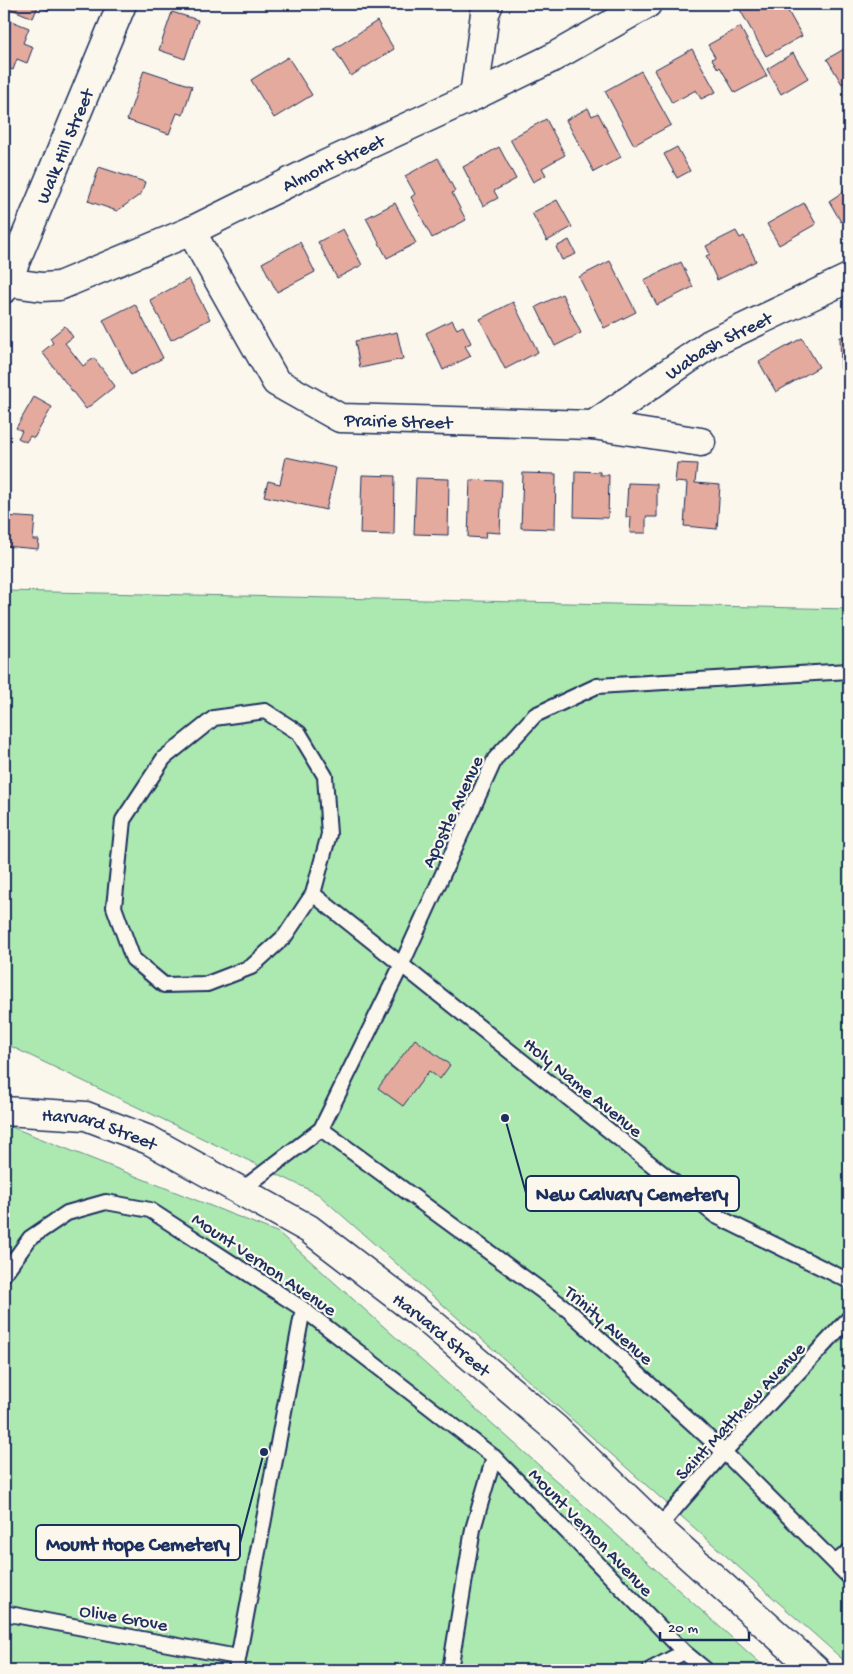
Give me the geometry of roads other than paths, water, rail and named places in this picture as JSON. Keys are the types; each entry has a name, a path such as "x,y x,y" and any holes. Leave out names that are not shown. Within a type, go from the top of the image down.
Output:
{"street":[{"name":"Walk Hill Street","path":"5,286 122,4"},
{"path":"474,96 485,13 489,4"},
{"name":"Almont Street","path":"5,286 59,286 191,231 320,167 550,59 647,4"},
{"name":"Prairie Street","path":"191,231 276,382 340,418 593,425 701,442"},
{"name":"Wabash Street","path":"593,425 710,344 849,278"},
{"name":"Harvard Street","path":"4,1111 86,1116 149,1140 310,1229 428,1320 556,1428 658,1528 816,1670"}],"lane":[{"name":"Apostle Avenue","path":"240,1190 321,1129 402,964 495,759 535,715 597,686 849,671"},
{"path":"265,711 299,733 325,776 328,834 312,894 285,936 250,967 207,984 164,985 133,959 114,907 123,820 164,758 214,718 265,711"},
{"name":"Holy Name Avenue","path":"312,894 716,1216 849,1281"},
{"name":"Trinity Avenue","path":"321,1129 568,1310 724,1452 849,1577"},
{"name":"Mount Vernon Avenue","path":"4,1274 30,1238 67,1213 106,1202 150,1210 303,1308 494,1457 684,1652 706,1670"},
{"path":"237,1663 303,1308"},
{"name":"Saint Matthew Avenue","path":"658,1528 724,1452 849,1318"},
{"path":"450,1670 473,1529 494,1457"},
{"path":"835,1563 849,1551"},
{"name":"Olive Grove","path":"4,1613 237,1663"},
{"path":"650,1670 684,1652"}],"place":[{"name":"New Calvary Cemetery","path":"505,1118"},
{"name":"Mount Hope Cemetery","path":"264,1452"}]}
